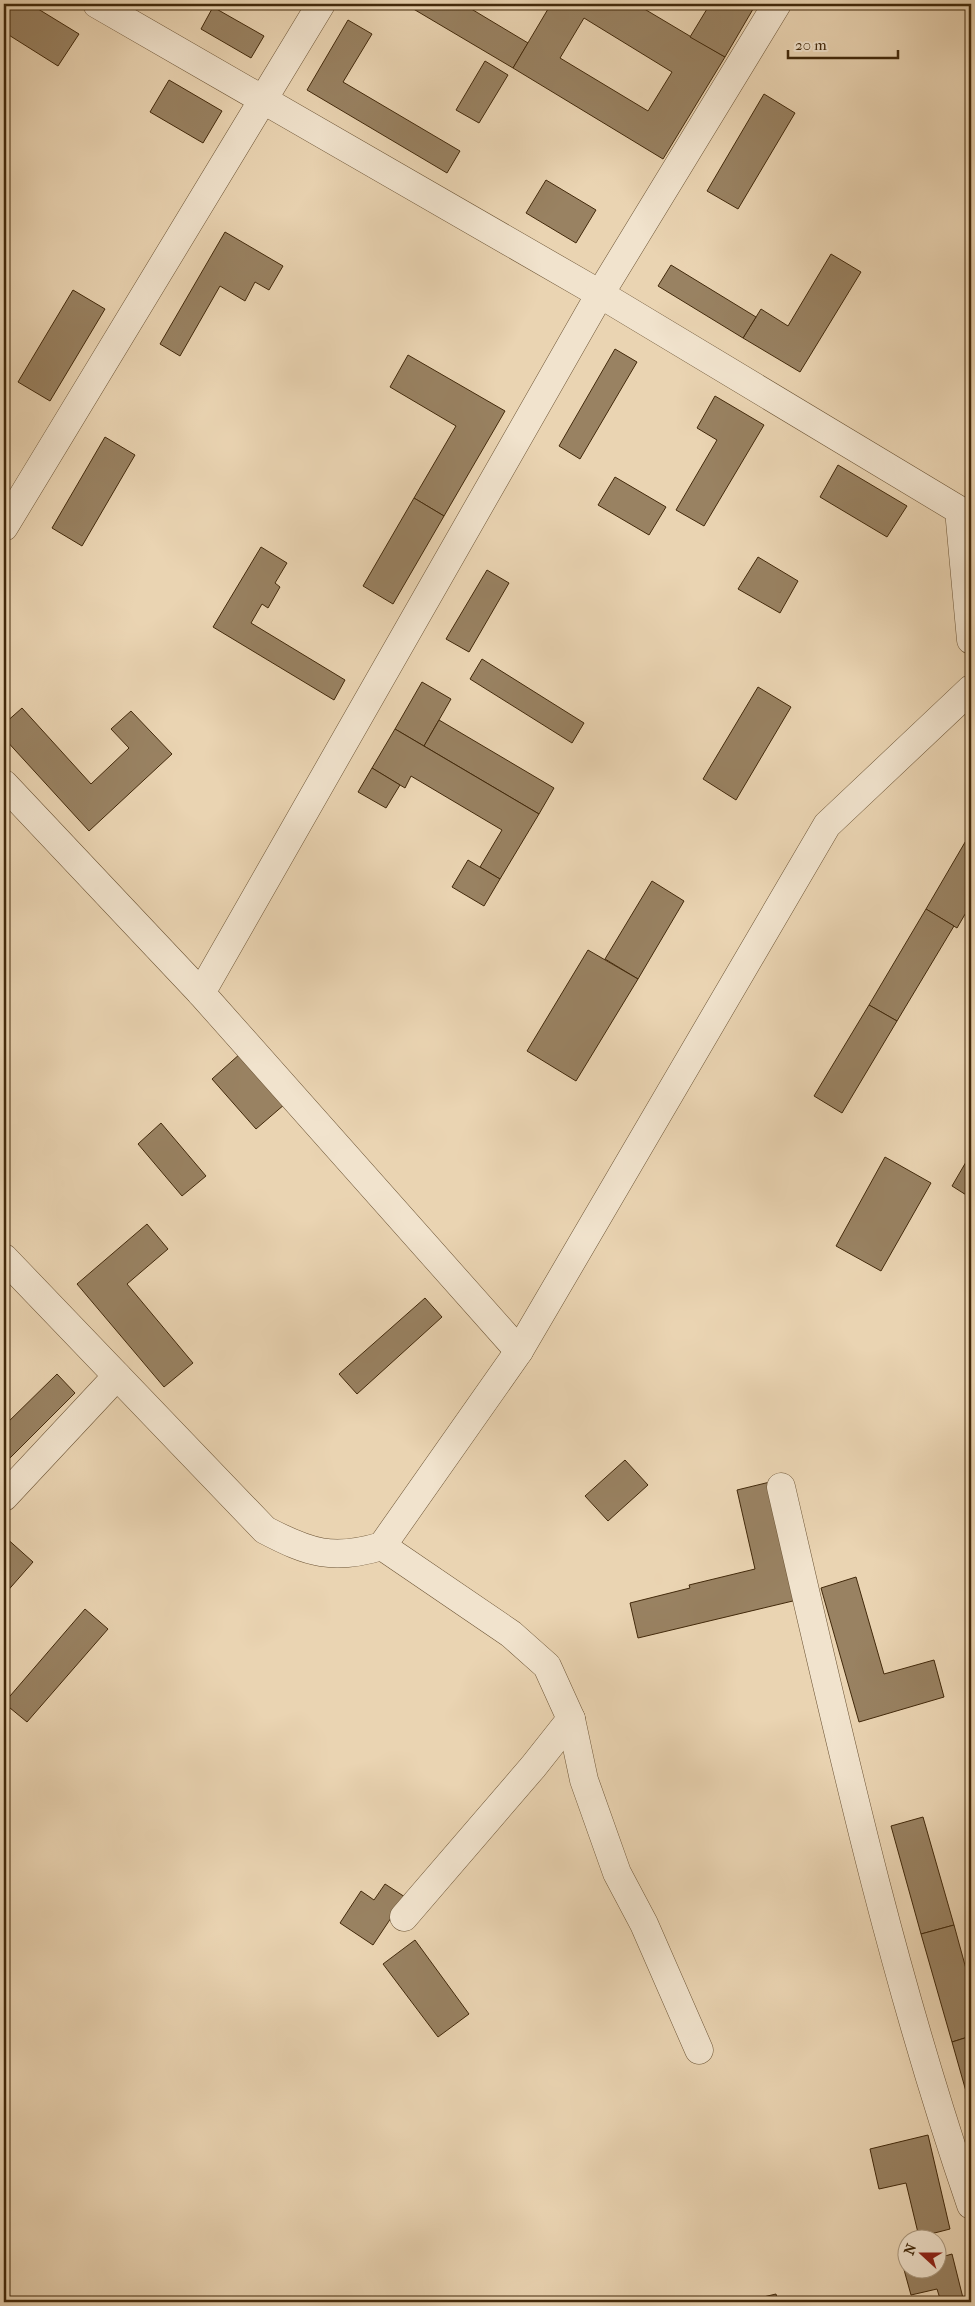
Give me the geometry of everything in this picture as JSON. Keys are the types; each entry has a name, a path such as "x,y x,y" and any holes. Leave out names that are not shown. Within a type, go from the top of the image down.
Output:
{"street":[{"path":"97,4 608,300 959,510 971,640"},
{"path":"4,527 321,4"},
{"path":"202,993 608,300 777,4"},
{"path":"4,1258 265,1530 297,1547 334,1554 359,1553 382,1546 519,1351 827,825 971,689"},
{"path":"4,784 202,993 519,1351"},
{"path":"4,1497 117,1376"},
{"path":"781,1487 870,1865 938,2108 971,2205"},
{"path":"382,1546 511,1634 547,1666 571,1719 584,1780 617,1873 644,1924 699,2050"},
{"path":"404,1916 571,1719"}],"building":[{"path":"4,4 30,4 79,34 58,66 4,32"},
{"path":"405,4 463,4 528,43 513,68"},
{"path":"551,4 636,4 725,57 663,159 513,68","holes":["584,18 672,72 648,111 560,58"]},
{"path":"710,4 756,4 725,57 690,37"},
{"path":"213,7 264,36 251,58 201,29"},
{"path":"348,20 372,34 343,82 460,151 447,173 307,90"},
{"path":"485,61 508,75 479,123 456,110"},
{"path":"169,80 222,111 203,143 150,112"},
{"path":"764,94 795,113 738,209 707,191"},
{"path":"546,180 596,210 576,243 526,213"},
{"path":"225,232 283,266 269,290 255,282 245,301 220,286 180,356 160,344"},
{"path":"831,254 861,272 800,372 743,338 761,309 788,326"},
{"path":"671,265 756,317 743,338 658,286"},
{"path":"73,290 105,309 50,401 18,382"},
{"path":"615,349 637,362 580,459 559,446"},
{"path":"408,355 505,411 444,516 414,498 456,426 390,387"},
{"path":"715,396 764,425 704,526 676,510 717,440 697,428"},
{"path":"105,437 135,455 82,546 52,528"},
{"path":"838,465 907,506 887,537 820,497"},
{"path":"615,477 666,507 649,535 598,505"},
{"path":"414,498 444,516 393,604 363,586"},
{"path":"261,547 287,563 275,583 280,587 268,608 262,604 251,623 345,680 334,700 213,627"},
{"path":"758,557 798,581 780,613 738,589"},
{"path":"487,570 509,583 469,652 446,639"},
{"path":"482,659 584,723 572,743 470,679"},
{"path":"422,682 451,699 424,746 395,729"},
{"path":"758,687 791,707 736,800 703,779"},
{"path":"22,708 91,784 129,748 111,729 131,711 172,754 89,831 4,738 4,724"},
{"path":"439,720 554,788 539,814 424,746"},
{"path":"395,729 539,814 500,879 480,867 502,830 411,776 405,788 372,768"},
{"path":"372,768 400,785 386,808 358,792"},
{"path":"971,832 971,904 957,928 926,909"},
{"path":"468,860 500,879 484,906 452,887"},
{"path":"652,881 684,901 638,979 605,959"},
{"path":"926,909 954,926 897,1021 869,1005"},
{"path":"588,950 638,979 576,1081 527,1051"},
{"path":"869,1005 897,1021 842,1113 814,1096"},
{"path":"241,1053 285,1104 256,1129 212,1079"},
{"path":"161,1123 206,1176 182,1196 138,1144"},
{"path":"885,1157 931,1183 881,1271 836,1246"},
{"path":"966,1162 971,1165 971,1198 952,1186"},
{"path":"147,1224 168,1249 127,1284 193,1363 164,1387 77,1284"},
{"path":"425,1298 442,1317 357,1394 339,1374"},
{"path":"57,1374 75,1393 4,1464 4,1426"},
{"path":"625,1460 648,1485 608,1521 585,1496"},
{"path":"770,1482 797,1600 638,1638 630,1603 690,1588 689,1585 755,1569 737,1490"},
{"path":"4,1536 33,1562 4,1595"},
{"path":"856,1577 884,1674 934,1660 944,1697 859,1722 821,1588"},
{"path":"85,1609 108,1629 27,1722 4,1703"},
{"path":"923,1817 954,1925 921,1934 891,1826"},
{"path":"385,1884 405,1897 373,1945 340,1923 361,1891 374,1900"},
{"path":"954,1925 971,1987 971,2036 952,2042 921,1934"},
{"path":"415,1940 469,2014 438,2037 383,1964"},
{"path":"971,2036 971,2109 952,2042"},
{"path":"928,2135 950,2229 917,2228 906,2183 879,2189 870,2149"},
{"path":"952,2254 964,2302 941,2302 937,2289 911,2295 906,2278 948,2278 948,2255"},
{"path":"776,2294 778,2302 742,2302"}]}
